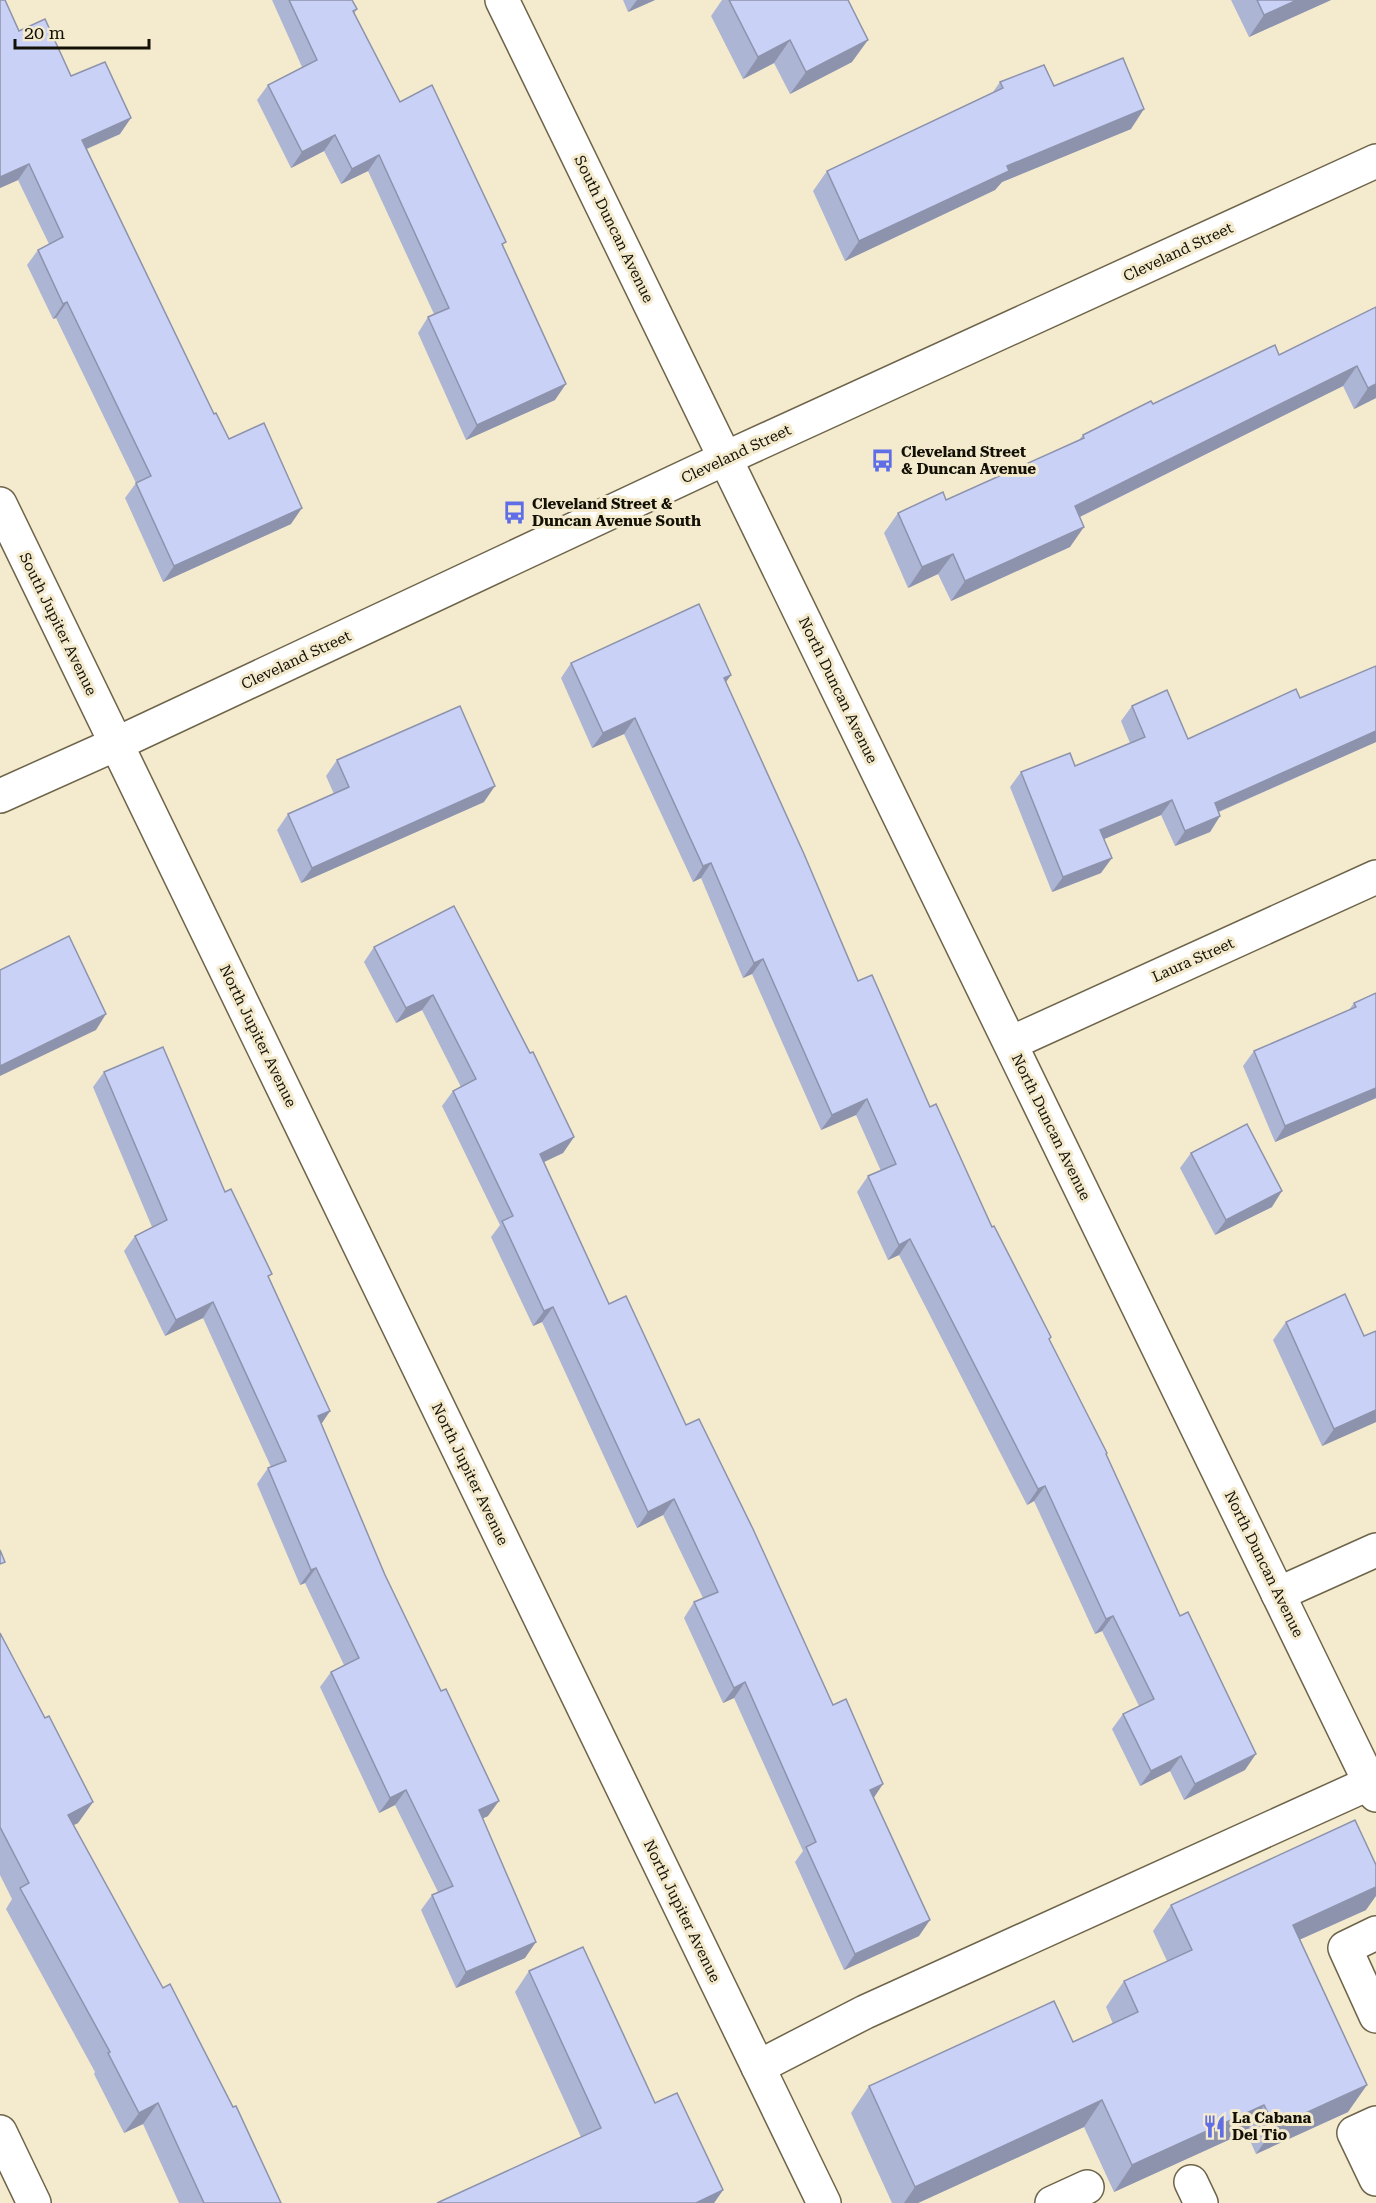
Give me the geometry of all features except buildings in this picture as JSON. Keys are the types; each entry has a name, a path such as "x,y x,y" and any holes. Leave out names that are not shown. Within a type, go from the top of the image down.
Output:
{"street":[{"name":"South Duncan Avenue","path":"502,0 726,458"},
{"name":"Cleveland Street","path":"0,796 116,744 726,458 1376,161"},
{"name":"North Duncan Avenue","path":"726,458 1373,1789"},
{"name":"South Jupiter Avenue","path":"0,504 116,744"},
{"name":"North Jupiter Avenue","path":"116,744 824,2203"},
{"name":"Laura Street","path":"1011,1043 1376,877"},
{"path":"1278,1594 1376,1550"},
{"path":"758,2067 865,2013 1373,1789"},
{"path":"1376,1933 1345,1948 1376,2016"},
{"path":"1376,2123 1354,2133 1376,2179"},
{"path":"0,2132 34,2203"},
{"path":"1052,2203 1087,2187"}],"place":[{"name":"Cleveland Street & Duncan Avenue","path":"883,461"},
{"name":"Cleveland Street & Duncan Avenue South","path":"514,513"},
{"name":"La Cabana Del Tio","path":"1214,2127"}]}
